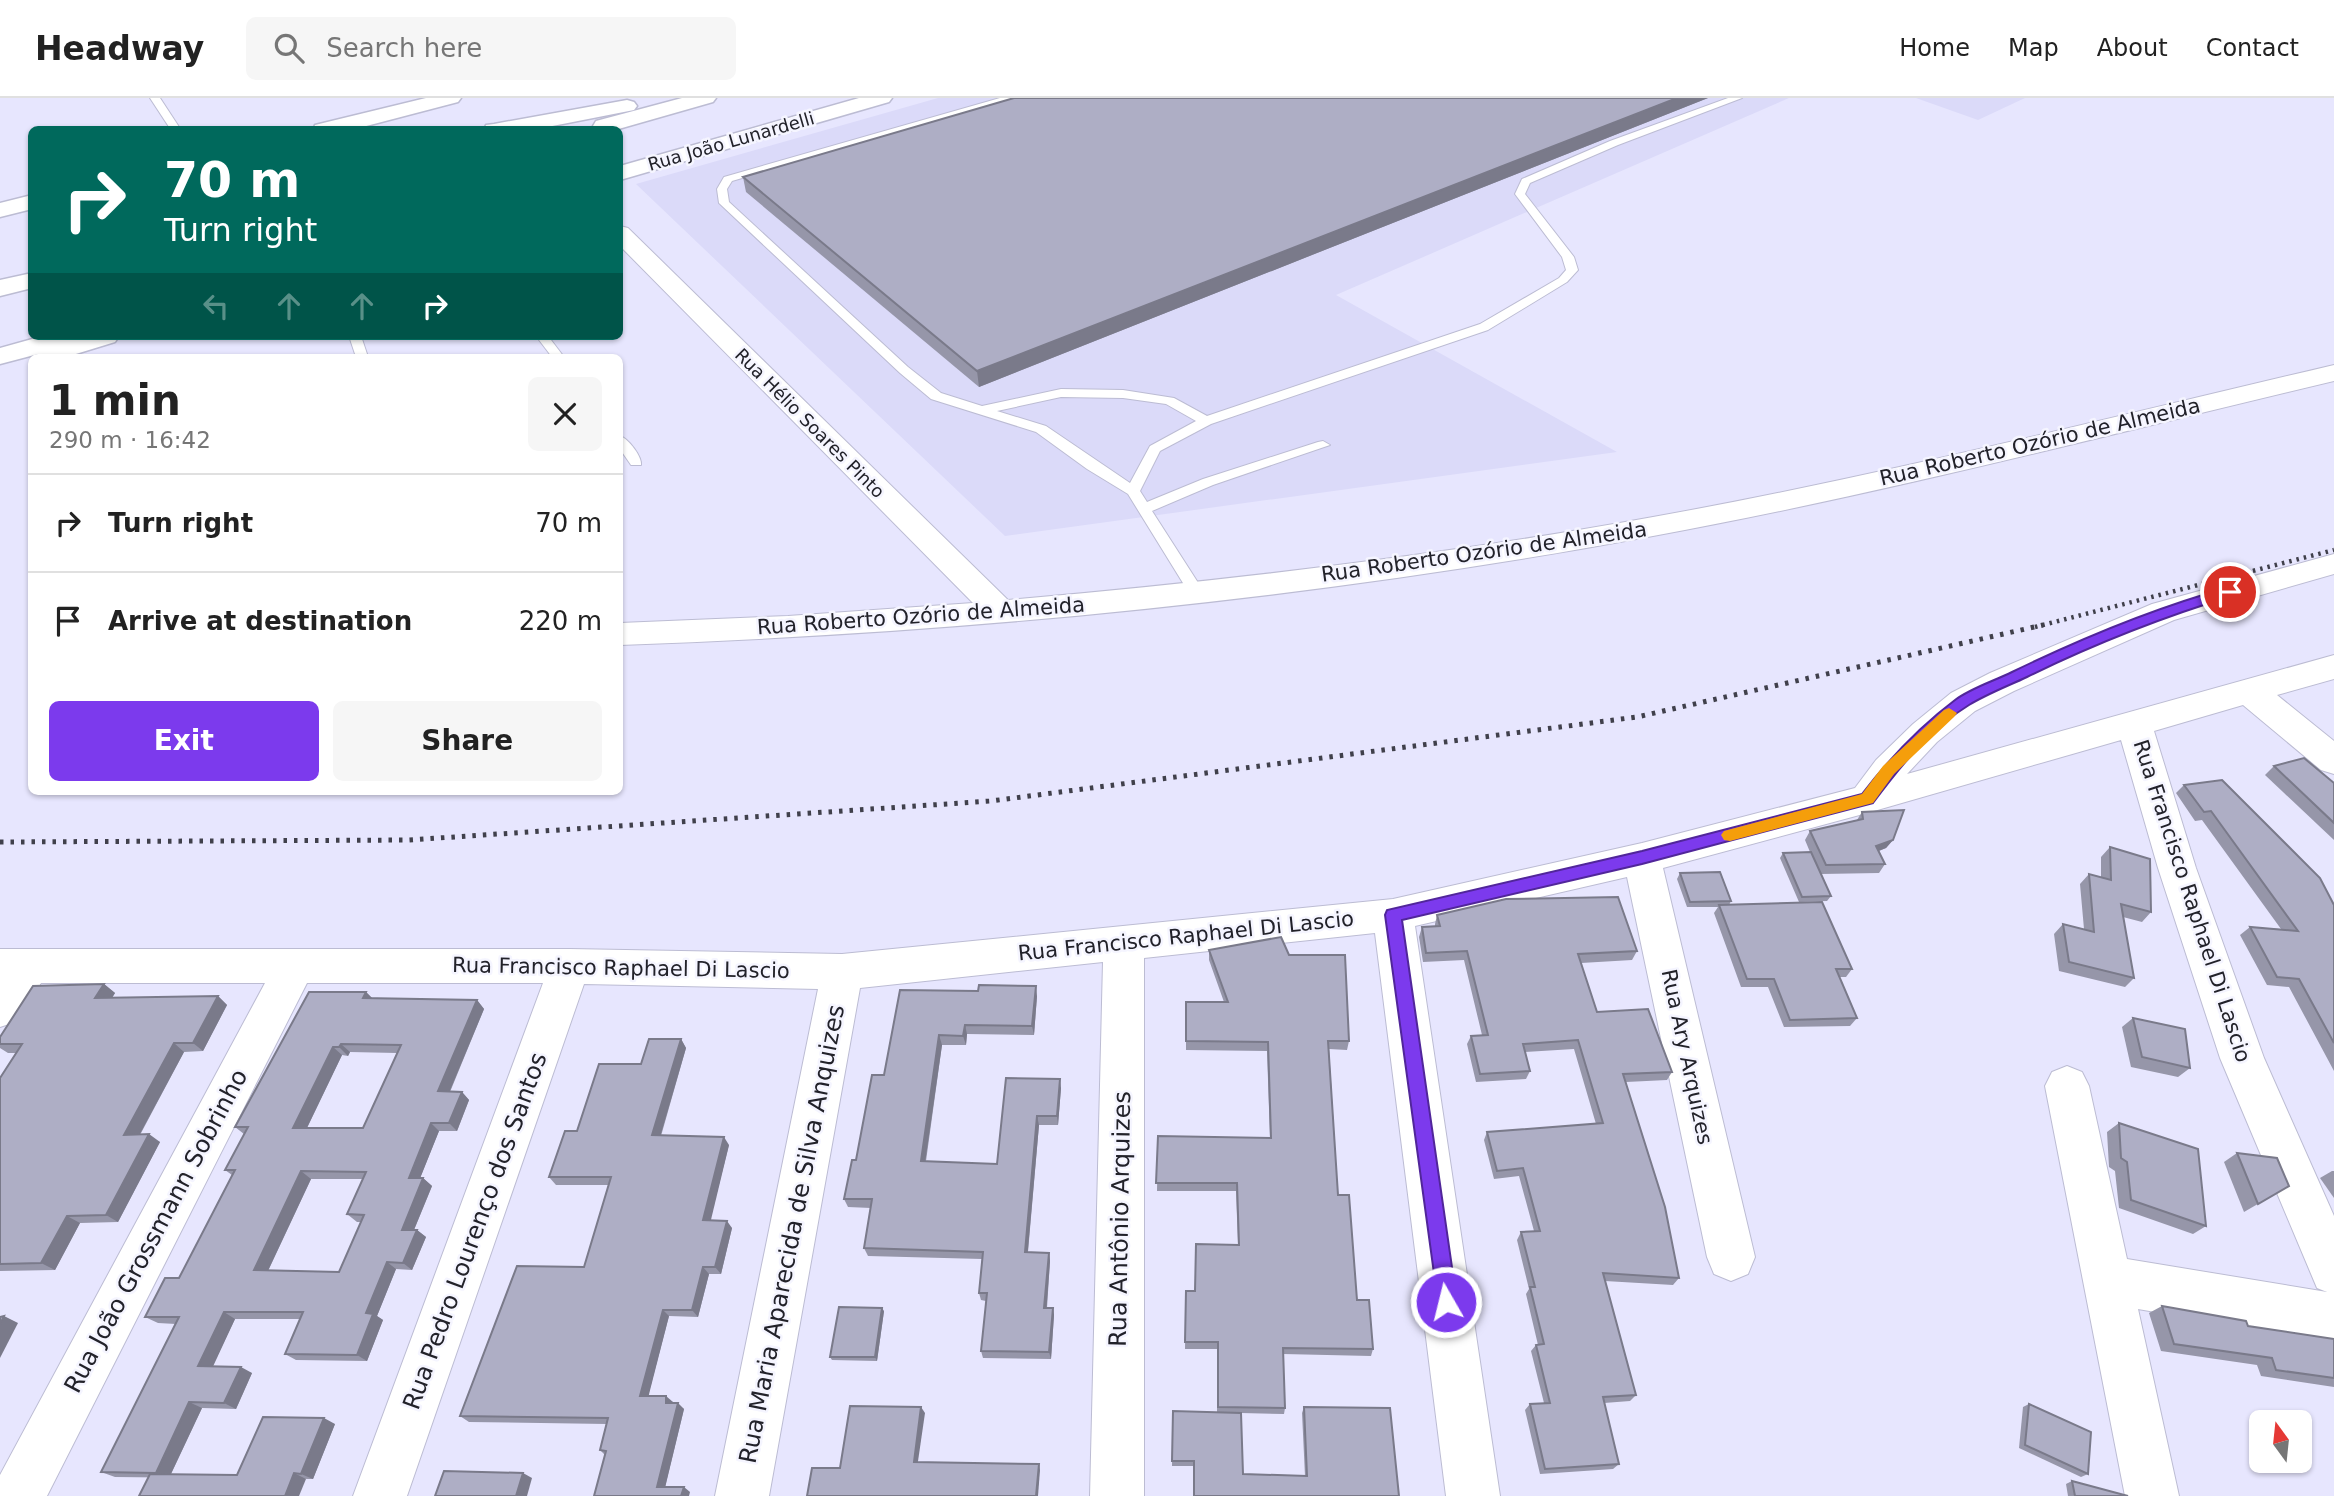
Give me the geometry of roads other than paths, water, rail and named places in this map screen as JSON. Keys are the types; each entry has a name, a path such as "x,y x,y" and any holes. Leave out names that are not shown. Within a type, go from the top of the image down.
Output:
{"main road":[{"path":"339,126 451,98"},
{"path":"611,126 658,98"},
{"path":"559,126 706,98"},
{"name":"Rua João Lunardelli","path":"623,172 882,98"},
{"path":"524,126 635,111"},
{"path":"599,126 635,111"},
{"path":"0,209 28,203"},
{"path":"0,272 28,265"},
{"path":"0,288 28,280"},
{"path":"0,356 58,340"},
{"path":"48,354 93,340"},
{"path":"0,370 28,360"}],"street":[{"name":"Rua Hélio Soares Pinto","path":"623,236 1001,612"},
{"name":"Rua Roberto Ozório de Almeida","path":"623,634 844,624 1001,612 1196,592 1426,563 1703,518 2334,373"},
{"path":"1867,799 1889,770 1925,733 1963,702 2002,682 2062,653 2163,612 2334,564"},
{"name":"Rua Francisco Raphael Di Lascio","path":"15,966 570,966 842,972 1393,915 1642,858 1867,799 2334,667"},
{"path":"2249,691 2334,761"},
{"name":"Rua Francisco Raphael Di Lascio","path":"2134,723 2177,869 2242,1058 2334,1270"},
{"name":"Rua Ary Arquizes","path":"1642,858 1731,1257"},
{"path":"1393,915 1473,1496"},
{"name":"Rua Antônio Arquizes","path":"1117,1496 1124,942"},
{"path":"0,1009 15,966"},
{"name":"Rua João Grossmann Sobrinho","path":"18,1496 295,966"},
{"name":"Rua Pedro Lourenço dos Santos","path":"380,1496 570,966"},
{"name":"Rua Maria Aparecida de Silva Anquizes","path":"742,1496 842,972"},
{"path":"2067,1086 2152,1496"},
{"path":"2107,1280 2334,1318"}],"lane":[{"path":"155,98 173,126"},
{"path":"1010,98 993,100 728,179 722,189 724,203 904,370 936,396 1041,429 1092,466 1133,491 1196,592"},
{"path":"1133,491 1155,449 1206,421 1484,327 1563,280 1572,270 1568,257 1520,194 1527,181 1614,144 1737,98"},
{"path":"545,340 556,354"},
{"path":"983,410 1061,393 1123,394 1169,401 1206,421"},
{"path":"623,444 636,462"},
{"path":"1144,509 1208,482 1323,445"}],"railway":[{"path":"2041,625 2334,550"},
{"path":"0,842 409,840 991,801 1637,717 2041,625"},
{"path":"2035,627 2041,625"}]}
